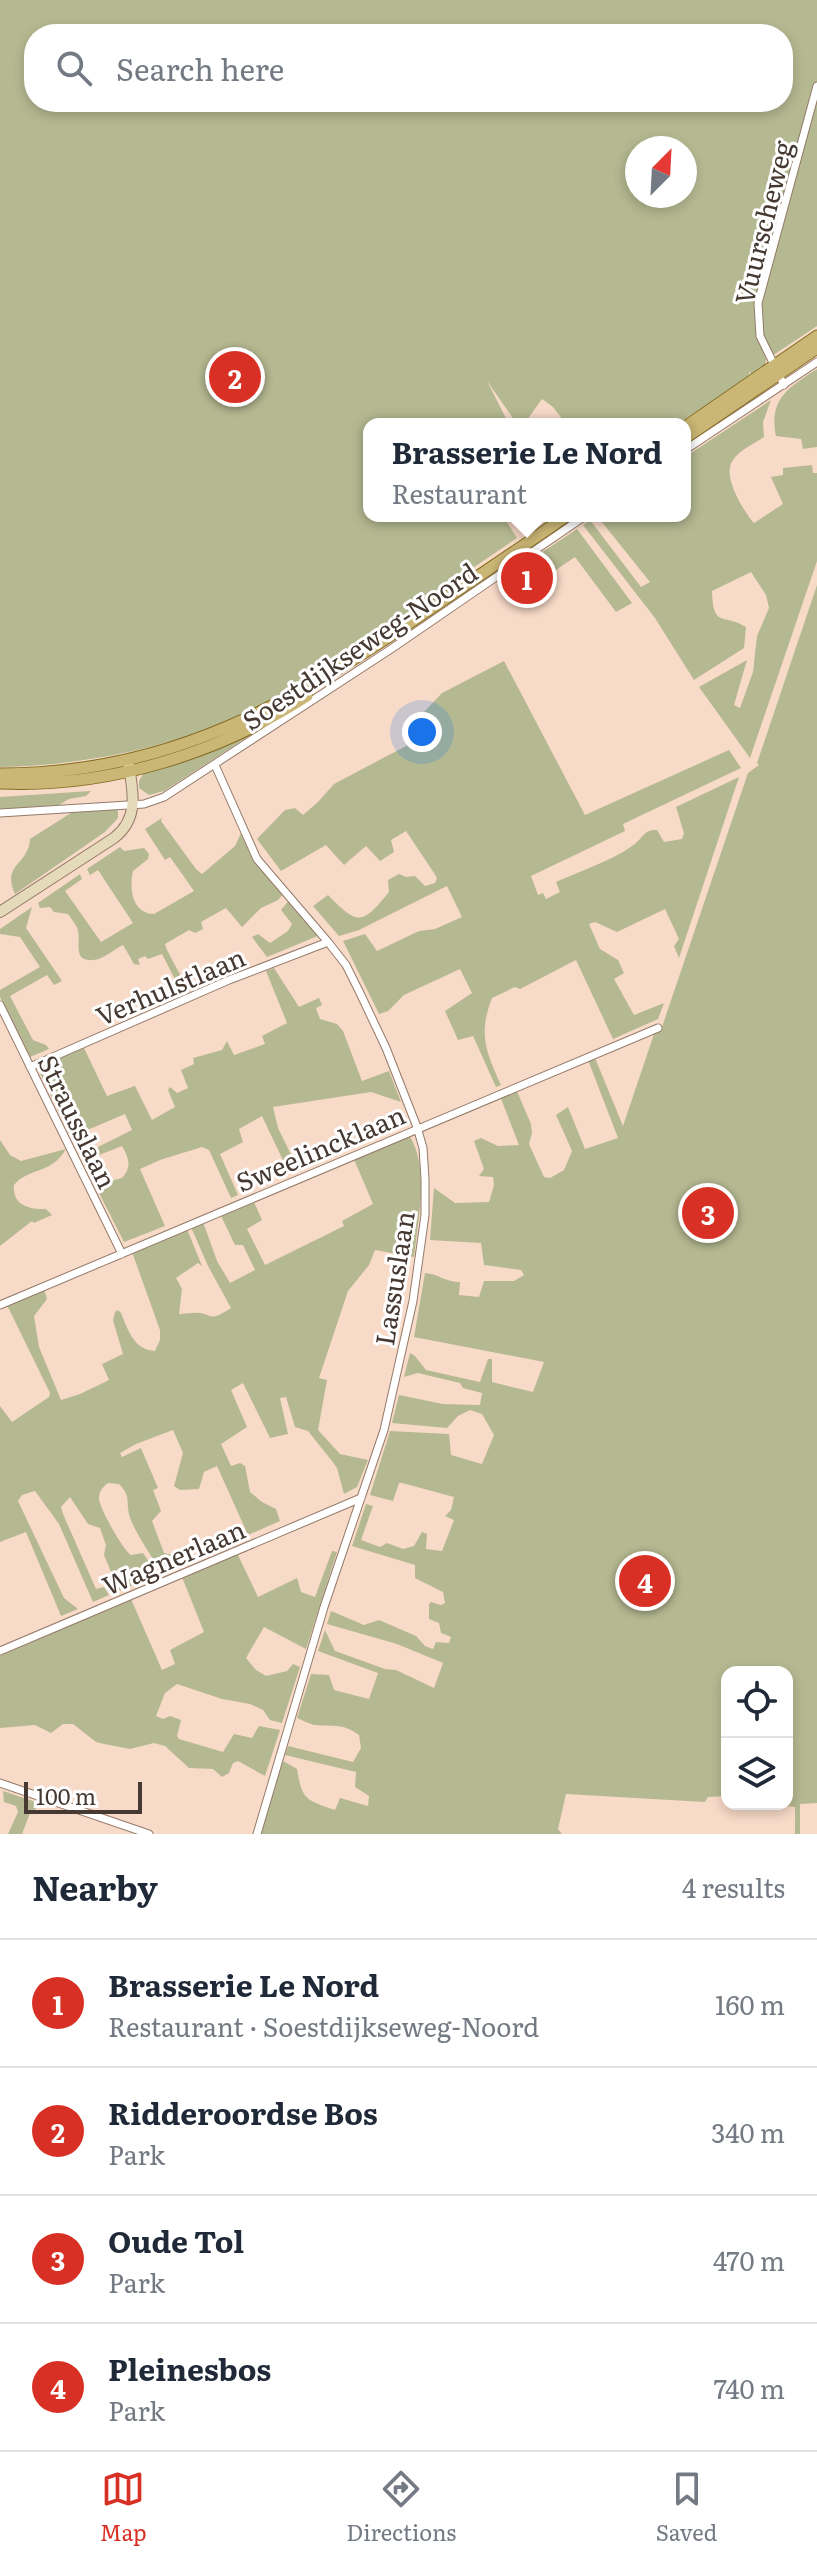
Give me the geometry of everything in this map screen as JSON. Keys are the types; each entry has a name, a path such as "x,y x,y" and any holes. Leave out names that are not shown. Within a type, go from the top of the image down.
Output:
{"main road":[{"path":"691,424 778,376 817,336"},
{"path":"691,434 817,348"},
{"path":"0,783 78,779 190,753 243,733 333,679 346,666 557,522"},
{"path":"0,774 129,765"},
{"path":"0,912 120,833 131,819 133,804 129,765"}],"street":[{"name":"Vuurscheweg","path":"778,376 760,336 758,303 817,86"},
{"path":"691,445 778,376 817,362"},
{"name":"Soestdijkseweg-Noord","path":"133,804 153,802 215,765 576,522"},
{"name":"Lassuslaan","path":"215,765 257,859 346,965 386,1048 423,1148 425,1215 413,1301 384,1430 324,1607 257,1834"},
{"path":"0,813 133,804"},
{"name":"Verhulstlaan","path":"30,1067 229,980 328,942"},
{"name":"Strausslaan","path":"0,1005 122,1254"},
{"name":"Sweelincklaan","path":"0,1305 658,1028"},
{"name":"Wagnerlaan","path":"0,1651 361,1498"},
{"path":"0,1783 149,1834"}],"green space":[{"path":"0,0 817,0 817,326 766,360 753,377 749,371 750,377 686,418 561,418 542,399 528,418 513,418 487,381 506,418 363,418 363,522 507,522 517,538 323,671 256,709 150,747 76,761 0,767"},
{"path":"817,369 817,447 803,449 801,439 776,436 775,412 783,395"},
{"path":"771,400 763,422 764,437 736,456 730,467 732,484 745,511 754,523 783,504 771,477 783,475 783,468 812,465 813,473 817,473 817,561 750,758 699,687 747,660 734,705 740,708 753,672 757,636 769,608 766,595 751,572 712,591 717,615 746,627 744,648 694,680 655,618 583,525 592,522 641,587 650,582 602,522 691,522 691,453"},
{"path":"577,529 632,603 616,612 575,557 553,572 541,553"},
{"path":"817,585 817,1803 800,1804 800,1834 795,1834 793,1666 721,1666 721,1796 708,1797 705,1802 566,1794 558,1829 562,1834 260,1834 283,1761 297,1769 301,1787 312,1801 335,1810 340,1798 368,1806 369,1796 355,1787 356,1772 285,1755 288,1746 353,1762 361,1748 359,1735 348,1729 315,1725 297,1718 311,1674 329,1675 334,1690 369,1699 378,1673 318,1651 325,1630 335,1651 396,1670 434,1688 443,1663 397,1644 327,1624 331,1611 364,1625 379,1620 416,1636 425,1646 433,1649 436,1642 449,1643 451,1637 441,1633 439,1623 429,1619 429,1604 445,1603 443,1592 415,1578 415,1565 352,1546 366,1504 373,1506 361,1540 380,1547 387,1543 403,1549 414,1546 422,1532 427,1534 426,1549 442,1551 454,1520 445,1516 451,1510 454,1497 402,1483 399,1483 393,1501 370,1495 390,1431 449,1434 451,1455 482,1464 494,1435 482,1414 470,1410 458,1416 447,1428 392,1423 399,1395 443,1404 480,1405 482,1393 463,1388 460,1383 418,1373 404,1377 410,1353 426,1370 480,1382 488,1359 492,1359 492,1382 533,1392 544,1362 414,1337 425,1273 460,1282 459,1295 479,1297 484,1281 514,1281 524,1275 521,1270 484,1265 481,1243 430,1240 434,1188 455,1203 489,1202 493,1177 479,1176 484,1169 474,1141 481,1138 498,1146 519,1145 500,1096 516,1089 531,1124 529,1144 544,1177 550,1178 564,1170 572,1151 556,1115 568,1107 585,1149 618,1138 588,1060 595,1058 623,1126 654,1034 661,1030 748,773 759,765 757,763"},
{"path":"504,661 585,815 729,750 741,768 623,824 625,831 531,876 538,895 543,893 546,899 560,892 556,882 615,856 649,831 657,830 664,842 682,839 684,833 676,807 739,777 679,958 674,946 679,939 665,909 617,932 595,922 589,924 600,949 618,960 624,973 614,979 634,1015 664,1003 658,1019 613,1039 576,960 520,989 515,987 492,998 485,1033 488,1052 501,1085 496,1087 473,1036 458,1040 445,1011 472,993 460,969 404,995 388,1011 379,1014 343,941 365,934 377,951 419,931 435,929 462,917 447,886 359,930 339,936 313,906 328,895 346,912 359,918 380,903 389,892 388,880 399,874 415,876 425,886 435,883 437,878 406,831 391,840 394,852 380,861 366,846 344,865 326,845 281,871 257,839 285,810 295,808 303,815 334,784 406,746 421,715 442,693"},
{"path":"282,715 164,791 149,795 139,788 145,771"},
{"path":"91,791 86,796 69,799 59,805 0,809 0,797"},
{"path":"114,808 118,811 118,818 105,832 15,894 11,876 25,854 30,839 74,811"},
{"path":"162,818 161,821 202,874 235,846 242,831 248,844 285,892 278,900 261,908 242,927 226,908 201,922 203,929 195,933 189,930 165,944 188,990 182,993 162,954 148,959 145,956 138,959 140,965 134,964 123,945 97,960 82,958 79,935 68,914 54,912 50,907 40,908 38,903 80,874 82,879 65,891 101,942 133,923 98,870 90,875 87,869 120,847 124,851 144,848 149,854 148,859 133,871 132,878 134,899 147,913 154,914 194,891 170,857 165,860 145,829"},
{"path":"291,898 320,935 267,957 252,937 258,934 270,943 288,931 292,924 281,910"},
{"path":"32,907 26,928 62,981 54,985 47,975 10,996 33,1040 49,1049 30,1057 0,997 0,990 40,967 20,937 0,934 0,929"},
{"path":"274,968 299,1007 319,998 322,1005 316,1008 320,1019 337,1024 343,1031 362,1081 389,1071 401,1102 371,1092 273,1107 278,1128 298,1169 289,1173 262,1116 239,1129 243,1142 220,1154 238,1195 231,1198 209,1150 202,1147 140,1169 165,1226 124,1242 95,1185 122,1178 127,1170 128,1158 122,1146 99,1155 96,1148 132,1130 125,1114 71,1137 37,1067 84,1048 107,1096 135,1086 152,1120 175,1107 168,1090 170,1087 177,1093 188,1088 181,1070 194,1064 193,1058 222,1050 227,1041 234,1055 265,1044 262,1036 287,1023 266,971"},
{"path":"409,1135 421,1178 414,1257 375,1250 369,1265 348,1291 319,1378 327,1380 318,1430 340,1454 368,1460 357,1487 344,1494 332,1461 308,1431 295,1427 286,1397 280,1398 288,1434 270,1438 243,1383 231,1390 247,1427 221,1444 231,1466 240,1463 245,1466 250,1492 276,1509 280,1521 248,1535 217,1466 204,1472 199,1489 180,1490 174,1486 183,1453 173,1430 136,1444 120,1453 122,1457 141,1448 158,1488 153,1490 161,1511 152,1521 164,1553 177,1556 184,1562 162,1572 134,1527 125,1492 119,1484 108,1483 101,1490 99,1499 112,1529 127,1552 131,1555 143,1553 158,1575 119,1591 104,1555 106,1545 100,1528 88,1524 70,1497 61,1507 63,1514 96,1589 104,1587 109,1595 93,1602 59,1524 35,1491 22,1495 18,1501 64,1598 78,1609 61,1616 26,1532 0,1542 0,1406 12,1422 49,1397 50,1393 7,1305 44,1289 47,1299 34,1316 39,1347 61,1400 80,1394 109,1380 102,1364 123,1354 113,1320 115,1312 118,1310 121,1313 133,1338 142,1347 155,1351 160,1340 160,1330 132,1252 187,1229 202,1266 198,1263 176,1278 182,1289 179,1314 217,1316 231,1308 191,1227 203,1222 217,1261 230,1283 255,1270 243,1245 235,1245 220,1214 253,1200 262,1220 247,1229 265,1265 344,1226 342,1221 373,1204 353,1157"},
{"path":"0,1140 10,1155 21,1161 66,1149 54,1163 26,1175 14,1185 19,1202 28,1207 46,1209 52,1215 34,1223 32,1221 0,1246"},
{"path":"332,1551 337,1552 306,1649 264,1627 246,1658 266,1676 287,1671 293,1664 300,1667 282,1723 270,1720 263,1710 250,1704 222,1699 177,1684 165,1693 156,1716 181,1720 179,1739 223,1752 234,1734 252,1738 259,1726 280,1730 265,1776 238,1761 222,1777 213,1769 189,1768 165,1746 154,1743 130,1749 104,1744 96,1742 73,1724 63,1724 51,1733 35,1725 0,1728 0,1656 131,1599 162,1670 175,1664 170,1650 204,1632 182,1577 237,1553 258,1597 297,1578 301,1592 315,1597"},
{"path":"3,1791 42,1804 30,1813 22,1834 8,1834 18,1812 16,1806 4,1802"}],"place":[{"name":"Ridderoordse Bos","path":"235,377"},
{"name":"Brasserie Le Nord","path":"527,578"},
{"name":"Oude Tol","path":"708,1213"},
{"name":"Pleinesbos","path":"645,1581"}]}
